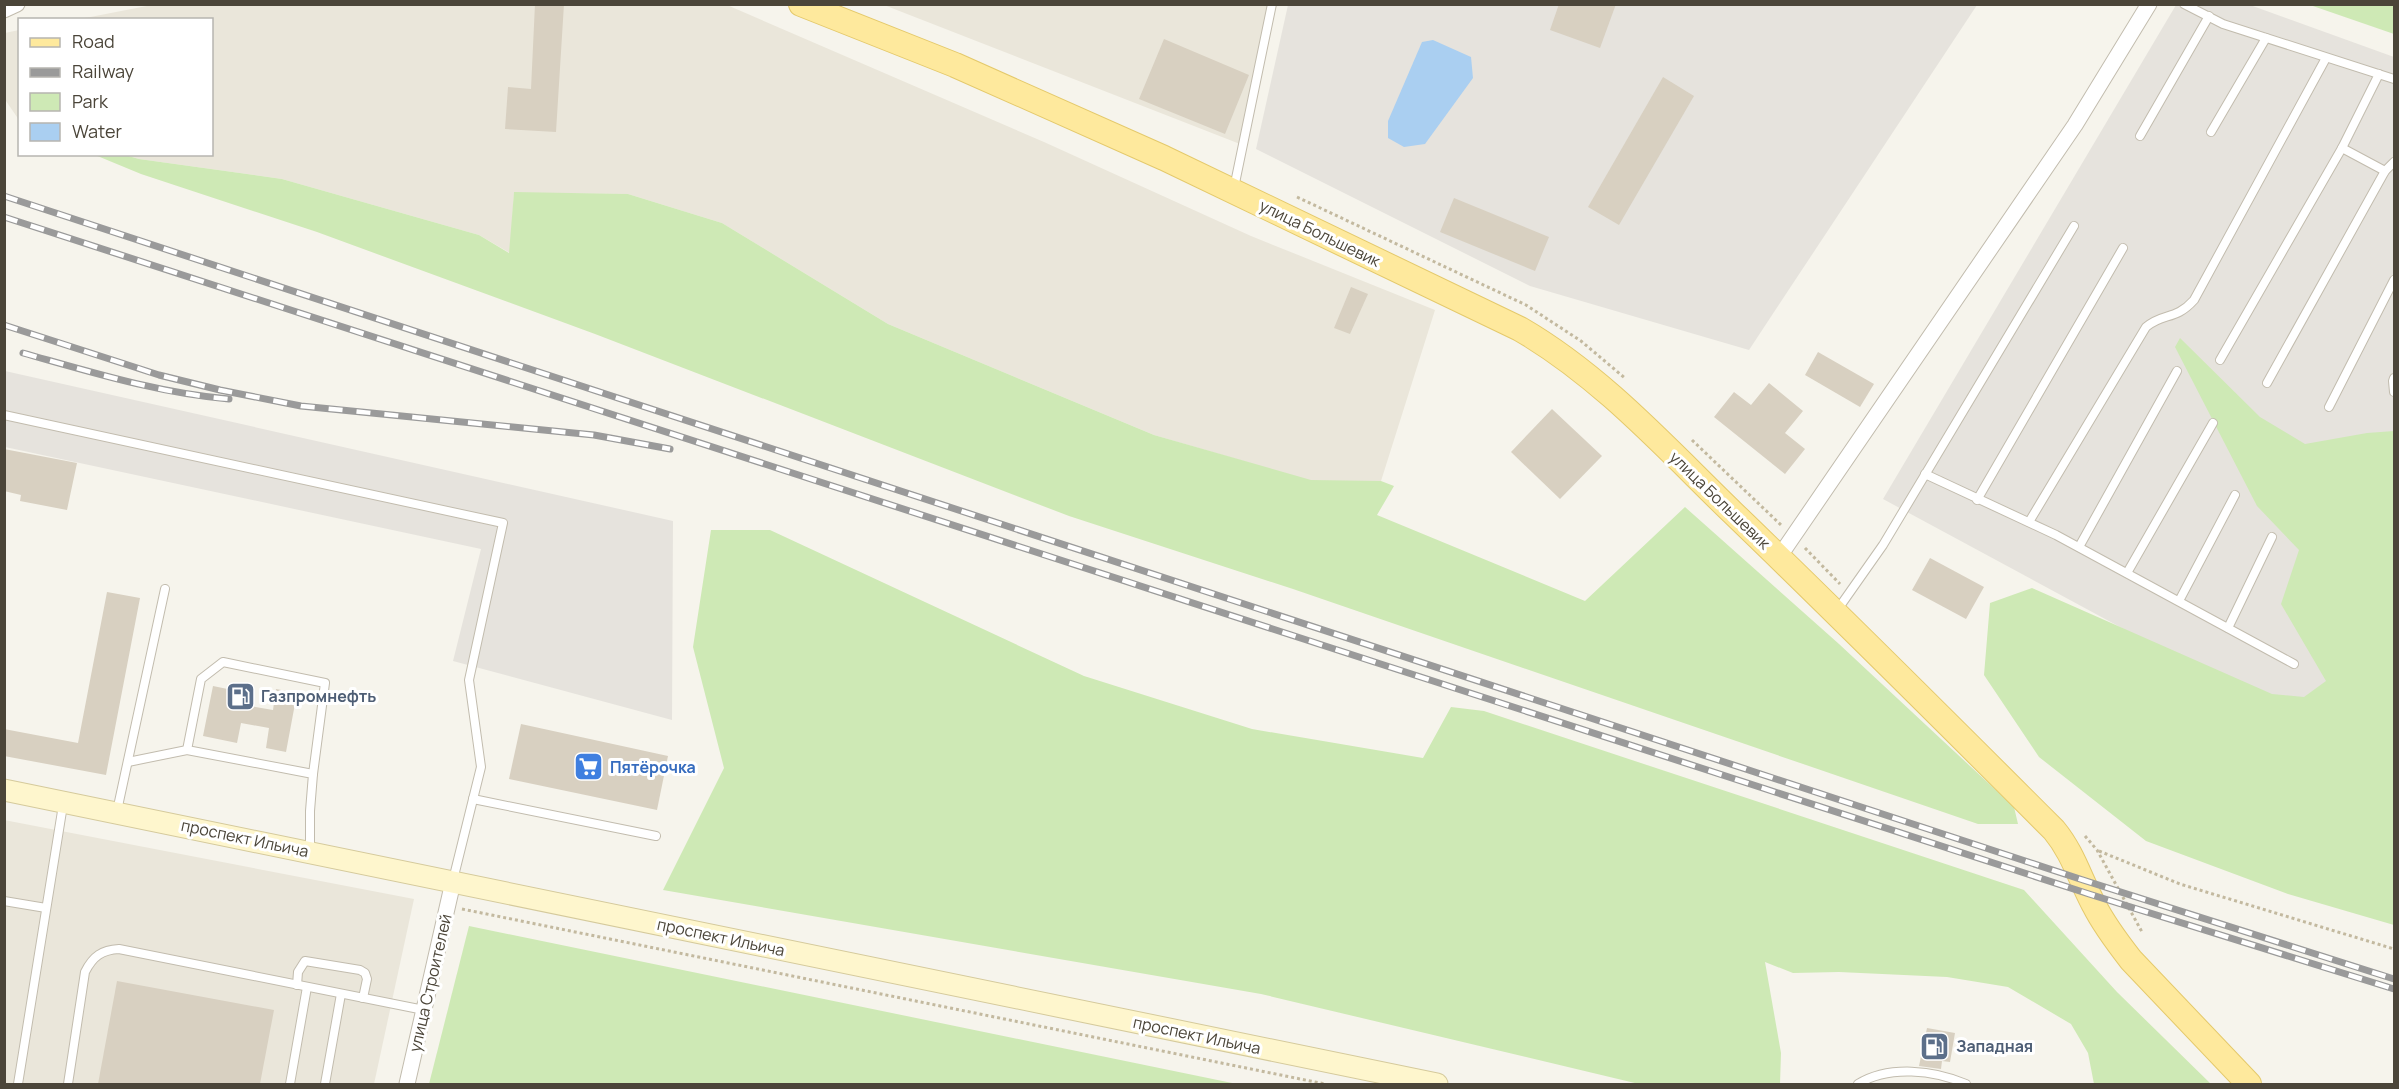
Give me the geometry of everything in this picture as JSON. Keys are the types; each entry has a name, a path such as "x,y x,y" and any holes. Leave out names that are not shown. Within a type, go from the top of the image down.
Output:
{"main road":[{"name":"улица Большевик","path":"801,4 955,65 1234,191 1520,329 1551,348 1599,383 1779,557 1842,603 2054,830 2065,843 2094,905 2115,940 2249,1084"}],"street":[{"path":"4,10 16,4"},
{"path":"1779,557 2075,125 2150,4"},
{"name":"проспект Ильича","path":"4,790 1437,1084"},
{"name":"улица Строителей","path":"407,1084 453,882"}],"lane":[{"path":"1234,191 1272,4"},
{"path":"2184,4 2266,38 2394,79"},
{"path":"2140,136 2209,16"},
{"path":"2211,132 2266,38"},
{"path":"2029,522 2146,327 2154,321 2177,315 2194,300 2326,58"},
{"path":"2220,360 2342,148 2379,74"},
{"path":"2342,148 2385,171"},
{"path":"2267,383 2385,171 2394,162"},
{"path":"1842,603 1883,545 2074,226"},
{"path":"1977,500 2123,248"},
{"path":"2329,407 2394,280"},
{"path":"2079,547 2177,371"},
{"path":"2394,378 2394,392"},
{"path":"4,415 502,523 469,680 481,767 453,882"},
{"path":"2127,573 2213,423"},
{"path":"1925,474 2079,547 2294,664"},
{"path":"2179,601 2235,495"},
{"path":"2228,628 2272,537"},
{"path":"117,812 165,589"},
{"path":"187,750 201,679 223,662 325,683 313,774 310,851"},
{"path":"128,762 187,750 313,774"},
{"path":"473,799 656,836"},
{"path":"18,1084 64,802"},
{"path":"4,901 46,908"},
{"path":"68,1084 85,972 91,960 105,950 119,949 424,1010"},
{"path":"297,984 298,972 305,961 360,970 367,978 363,998"},
{"path":"290,1084 307,987"},
{"path":"325,1084 341,994"},
{"path":"1858,1084 1882,1074 1904,1072 1950,1078 1966,1084"}],"path":[{"path":"1296,196 1526,305 1581,341 1632,384"},
{"path":"1690,438 1794,537 1842,603"},
{"path":"2085,835 2097,850 2142,932"},
{"path":"2097,850 2180,884 2394,949"},
{"path":"447,906 1325,1084"}],"shaded area":[{"path":"157,4 727,5 1044,142 1251,236 1435,310 1381,481 1311,481 1154,435 888,324 722,223 628,194 514,193 510,253 479,235 282,179 128,156 213,156 213,18 85,18"},
{"path":"884,5 1268,5 1240,144"},
{"path":"1288,5 1977,5 1749,350 1530,286 1256,149"},
{"path":"2176,5 2250,5 2394,57 2394,695 2357,755 1883,499"},
{"path":"18,30 18,119 4,98 5,33"},
{"path":"5,371 673,521 672,720 453,661 481,549 5,447"},
{"path":"4,820 414,899 374,1084 5,1084"}],"green space":[{"path":"2310,5 2394,5 2394,34"},
{"path":"97,156 128,156 282,179 479,235 509,253 514,192 628,194 722,223 888,324 1154,435 1311,480 1381,481 1394,486 1377,515 1585,601 1685,507 1839,644 2014,807 2018,824 1978,824 1293,589 1069,516 595,334 317,232 141,174"},
{"path":"2180,338 2260,417 2305,444 2367,433 2394,431 2394,925 2288,894 2146,841 2039,757 1984,675 1990,603 2032,588 2272,694 2304,697 2326,681 2281,604 2299,550 2257,506 2175,347"},
{"path":"711,530 770,530 1084,676 1252,729 1423,758 1451,707 1484,711 2024,890 2117,992 2211,1084 2094,1084 2088,1053 2071,1024 2008,987 1947,977 1839,972 1793,973 1765,962 1781,1053 1780,1084 1639,1084 1261,994 663,890 724,768 693,647"},
{"path":"469,926 1237,1084 429,1084"}],"water":[{"path":"1433,40 1471,57 1473,78 1425,144 1404,147 1388,138 1388,121 1422,42"}],"building":[{"path":"535,4 564,4 556,132 505,129 508,87 531,89"},
{"path":"1559,4 1616,4 1600,48 1550,30"},
{"path":"1164,39 1249,75 1225,134 1139,99"},
{"path":"1663,77 1694,96 1619,225 1588,207"},
{"path":"1454,198 1549,237 1535,271 1440,232"},
{"path":"1351,287 1368,294 1350,334 1334,328"},
{"path":"1818,352 1874,384 1860,407 1805,375"},
{"path":"1769,383 1803,411 1785,433 1805,449 1785,474 1714,417 1734,392 1751,405"},
{"path":"1552,409 1602,456 1560,499 1511,452"},
{"path":"4,449 77,463 67,510 20,501 21,495 4,491"},
{"path":"1930,558 1984,587 1966,619 1912,590"},
{"path":"107,592 140,598 106,775 4,756 4,729 78,743"},
{"path":"213,686 247,693 244,705 273,710 276,689 297,693 286,752 266,748 269,728 241,723 237,743 203,736"},
{"name":"Пятёрочка","path":"521,724 668,756 657,810 509,779"},
{"path":"117,981 274,1010 260,1084 98,1084"},
{"path":"1927,1028 1955,1033 1950,1062 1942,1061 1941,1069 1919,1066"}],"railway":[{"path":"4,196 2083,880 2394,979"},
{"path":"4,217 2089,894 2394,989"},
{"path":"4,325 159,375 301,406 594,435 670,449"},
{"path":"23,353 151,387 229,399"}],"place":[{"name":"Газпромнефть","path":"240,696"},
{"name":"Пятёрочка","path":"589,767"},
{"name":"Западная","path":"1935,1046"}]}
